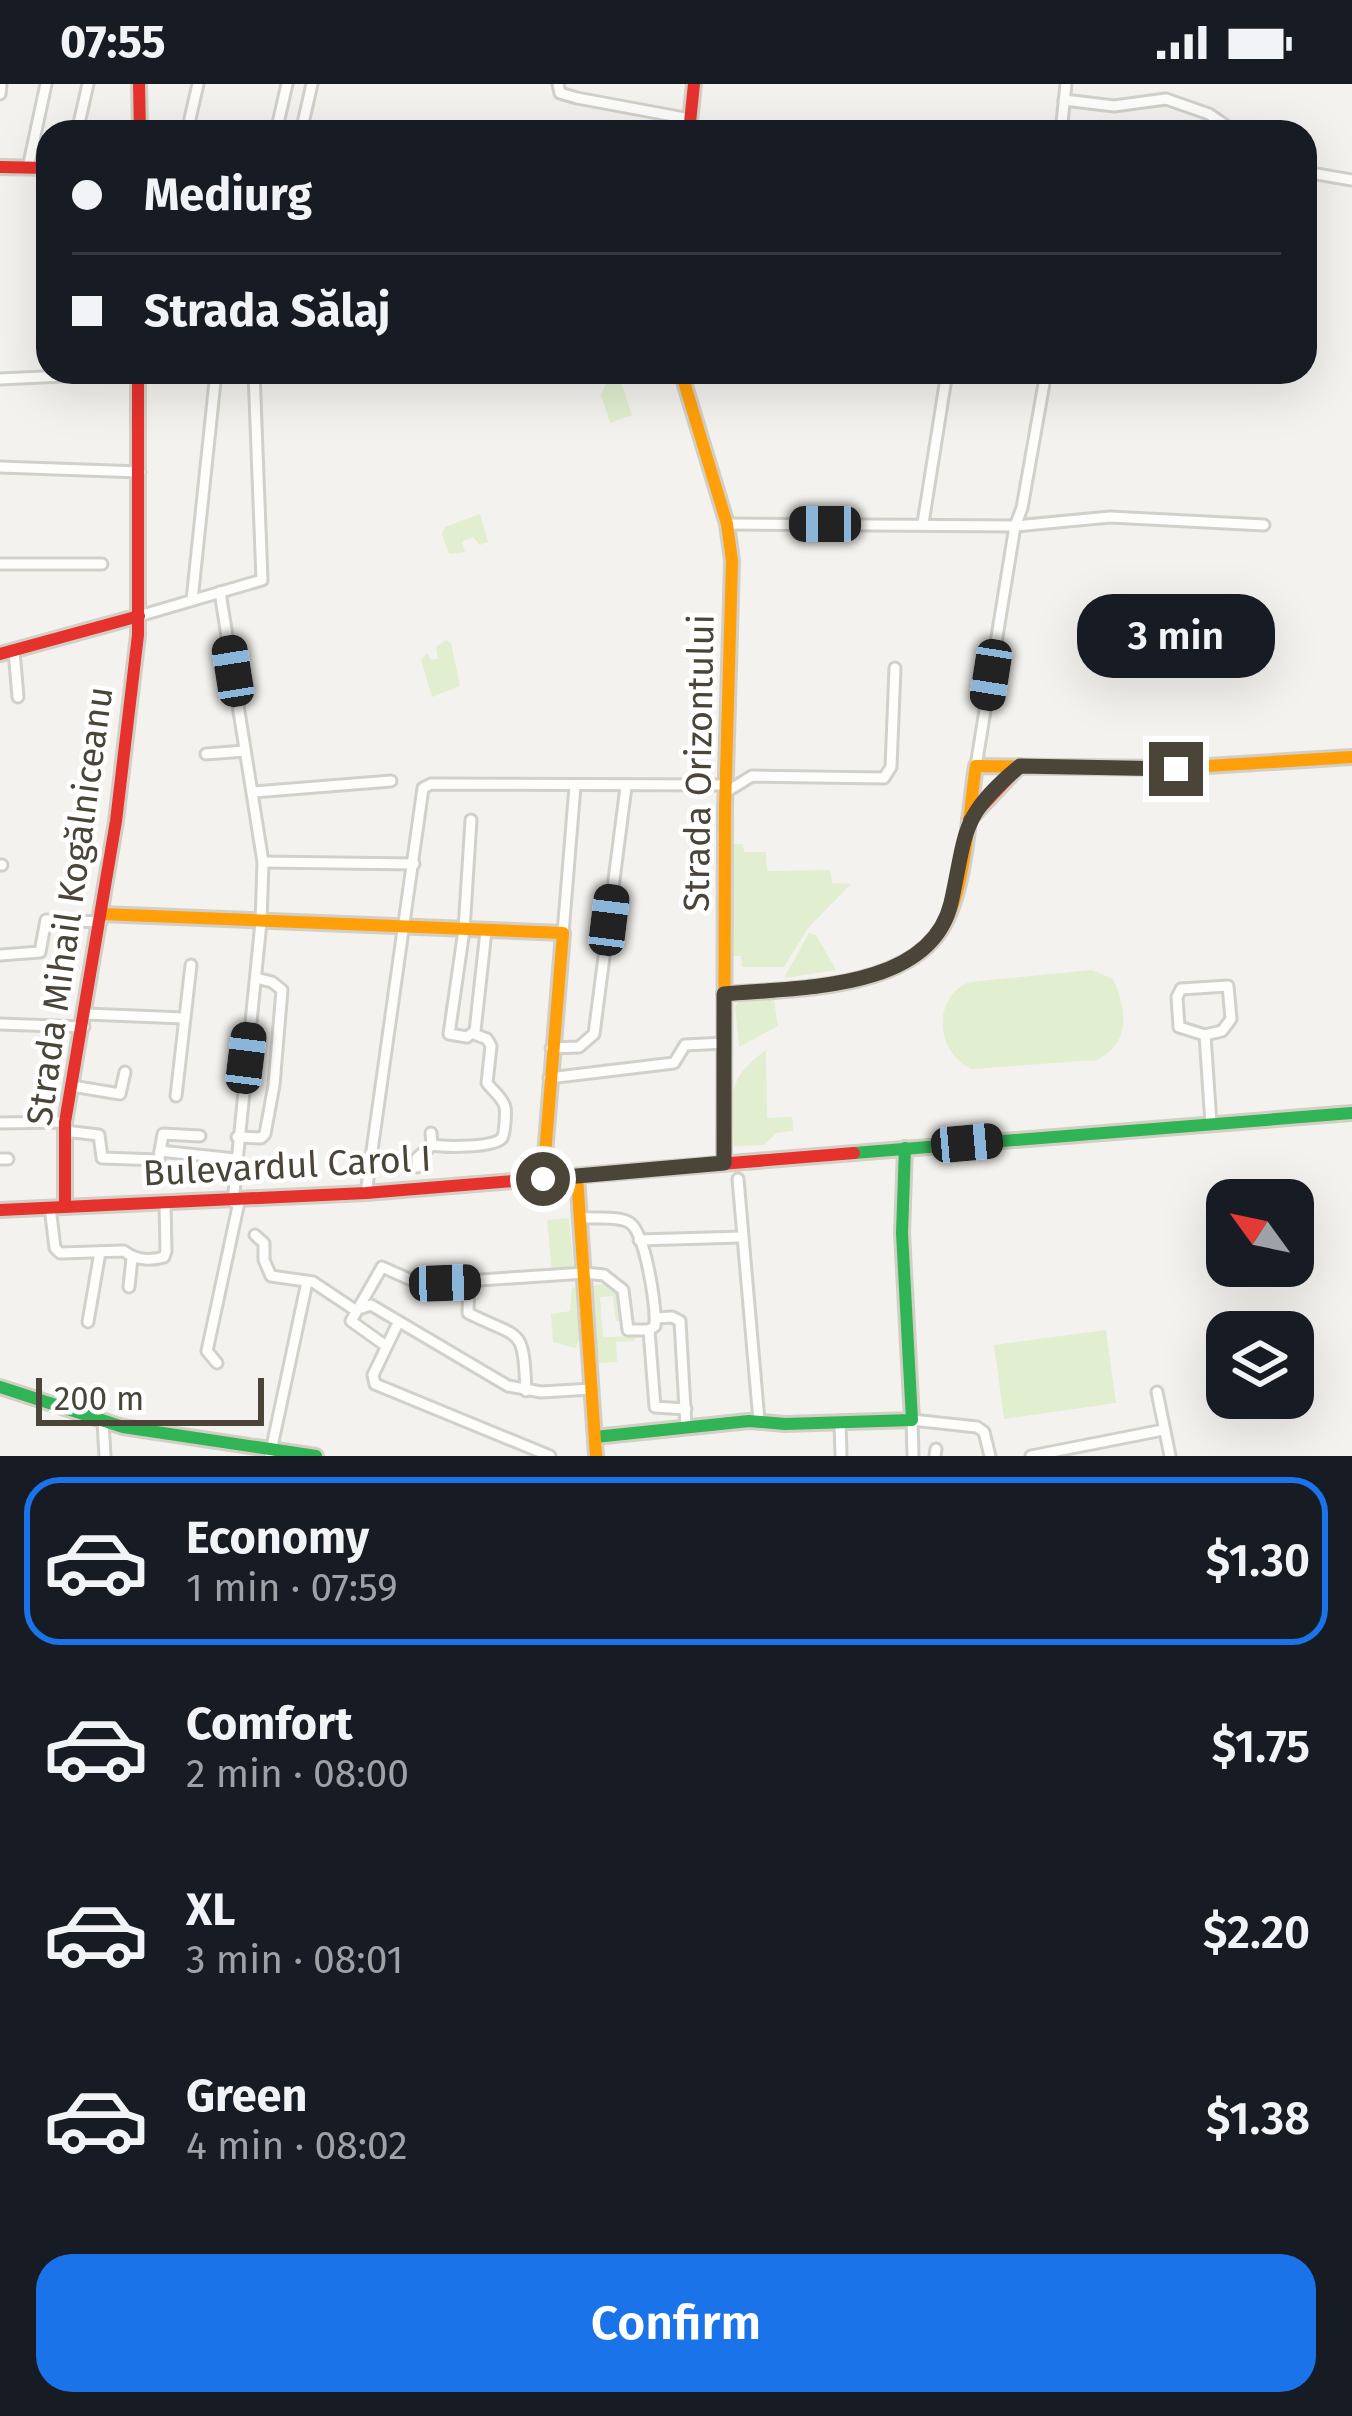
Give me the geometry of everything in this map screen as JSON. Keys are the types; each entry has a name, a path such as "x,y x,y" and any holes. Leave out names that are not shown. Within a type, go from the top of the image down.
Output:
{"street":[{"path":"0,94 1,84"},
{"path":"38,120 46,84"},
{"path":"80,120 88,84"},
{"path":"139,84 140,120"},
{"path":"190,120 198,84"},
{"path":"279,120 287,84"},
{"path":"304,120 312,84"},
{"path":"558,84 560,93 669,120"},
{"path":"690,120 694,84"},
{"path":"1062,120 1066,84"},
{"path":"1064,100 1114,106 1166,99 1219,120"},
{"path":"28,168 36,131"},
{"path":"0,167 36,168"},
{"path":"1317,174 1352,180"},
{"path":"0,379 36,376"},
{"name":"Strada Mihail Kogălniceanu","path":"65,1206 64,1127 120,795 140,616 138,384"},
{"path":"192,600 215,384"},
{"path":"18,698 7,653 262,580 254,384"},
{"name":"Strada Orizontului","path":"686,384 727,524 732,561 724,1163"},
{"path":"923,524 945,384"},
{"path":"724,994 873,976 923,950 945,921 1044,384"},
{"path":"0,467 140,472"},
{"path":"727,524 1015,526 1110,517 1264,525"},
{"path":"0,564 102,564"},
{"path":"218,1363 207,1351 236,1202 235,1159 256,978 263,862 220,592"},
{"path":"367,1193 422,790 428,784 726,789 752,776 884,778 891,767 895,668"},
{"path":"206,754 245,751"},
{"path":"976,766 1176,769 1352,757"},
{"path":"965,826 1020,766"},
{"path":"253,791 391,781"},
{"path":"543,1179 575,787"},
{"path":"551,1048 579,1047 594,1034 626,787"},
{"path":"417,1167 432,1139 481,1144 504,1135 505,1107 487,1083 488,1039 448,1031 464,930 471,820"},
{"path":"263,862 414,864"},
{"path":"0,955 40,952 46,920 261,922 563,934"},
{"path":"474,1034 486,931"},
{"path":"176,1096 191,965"},
{"path":"237,1137 265,1134 274,1085 282,990 256,978"},
{"path":"1228,986 1231,1019 1222,1031 1205,1035 1179,1027 1177,997 1181,989 1228,986"},
{"path":"0,1024 184,1018"},
{"path":"1205,1035 1211,1124"},
{"path":"549,1078 674,1064 685,1045 725,1043"},
{"path":"72,1086 120,1094 125,1072"},
{"name":"Bulevardul Carol I","path":"0,1210 367,1193 418,1184 543,1179 1352,1113"},
{"path":"0,1124 64,1127 100,1135 102,1158 159,1160 163,1134 200,1136"},
{"path":"905,1148 903,1258 913,1456"},
{"path":"160,1151 235,1159"},
{"path":"578,1176 596,1456"},
{"path":"738,1179 759,1421"},
{"path":"50,1207 57,1252 124,1251 132,1258 161,1258 165,1254 165,1202"},
{"path":"386,1346 352,1323 382,1267 420,1284 604,1275 623,1290 628,1330 654,1328 652,1273 635,1228 623,1220 581,1217"},
{"path":"255,1234 264,1243 268,1274 315,1282 355,1310"},
{"path":"639,1240 742,1237"},
{"path":"88,1322 100,1252"},
{"path":"129,1287 132,1258"},
{"path":"270,1452 307,1282"},
{"path":"469,1282 468,1313 522,1340 526,1390"},
{"path":"355,1310 371,1305 508,1386 592,1389"},
{"path":"656,1318 680,1321 686,1426"},
{"path":"398,1323 373,1375 378,1386 550,1456"},
{"path":"649,1330 655,1407 686,1409"},
{"path":"0,1387 148,1432 316,1456"},
{"path":"1157,1392 1170,1456"},
{"path":"596,1437 759,1421 912,1420 977,1427 986,1438 990,1456"},
{"path":"840,1421 841,1456"},
{"path":"104,1422 105,1456"},
{"path":"1031,1456 1163,1430"}],"green space":[{"path":"606,384 622,384 632,415 610,423 601,395"},
{"path":"480,514 488,542 480,545 473,537 462,542 465,552 449,554 442,534 445,527"},
{"path":"446,640 451,643 460,686 432,697 421,660 427,653 431,660 438,659 436,647"},
{"path":"733,844 743,844 744,852 766,852 767,871 830,870 832,883 851,884 808,928 784,967 742,967 741,956 732,956"},
{"path":"809,933 816,935 836,970 784,978"},
{"path":"1092,970 1113,979 1123,1014 1116,1044 1097,1060 971,1069 951,1051 945,1038 944,1011 957,989 970,982"},
{"path":"773,994 778,1026 739,1047 735,1007 739,1000"},
{"path":"766,1050 767,1118 792,1117 793,1131 776,1133 764,1145 734,1146 733,1091 743,1071"},
{"path":"569,1218 574,1270 552,1272 547,1220"},
{"path":"613,1283 620,1289 624,1321 616,1321 613,1296 600,1297 603,1337 635,1336 635,1341 616,1342 617,1362 598,1363 591,1286"},
{"path":"577,1287 582,1336 575,1348 553,1342 551,1314 570,1311 572,1288"},
{"path":"1106,1330 1116,1403 1004,1419 994,1345"}],"traffic: fast":[{"path":"854,1153 1352,1113"},
{"path":"595,1437 749,1421 912,1420 902,1233 905,1148"},
{"path":"0,1387 123,1427 316,1456"}],"traffic: slow":[{"path":"685,384 727,524 732,561 725,809 724,1163"},
{"path":"724,994 842,983 872,976 923,950 941,930 956,894 976,766 1176,768 1352,757"},
{"path":"102,914 563,933 543,1179"},
{"path":"577,1176 596,1456"}],"traffic: jam":[{"path":"139,84 140,120"},
{"path":"690,120 694,84"},
{"path":"0,167 36,168"},
{"path":"65,1206 65,1122 116,821 138,635 138,384"},
{"path":"0,654 139,616"},
{"path":"969,820 1020,766"},
{"path":"0,1210 366,1193 854,1153"}],"route":[{"path":"543,1179 724,1163 724,994 873,976 923,950 945,921 965,826 1020,766 1176,769"}]}
